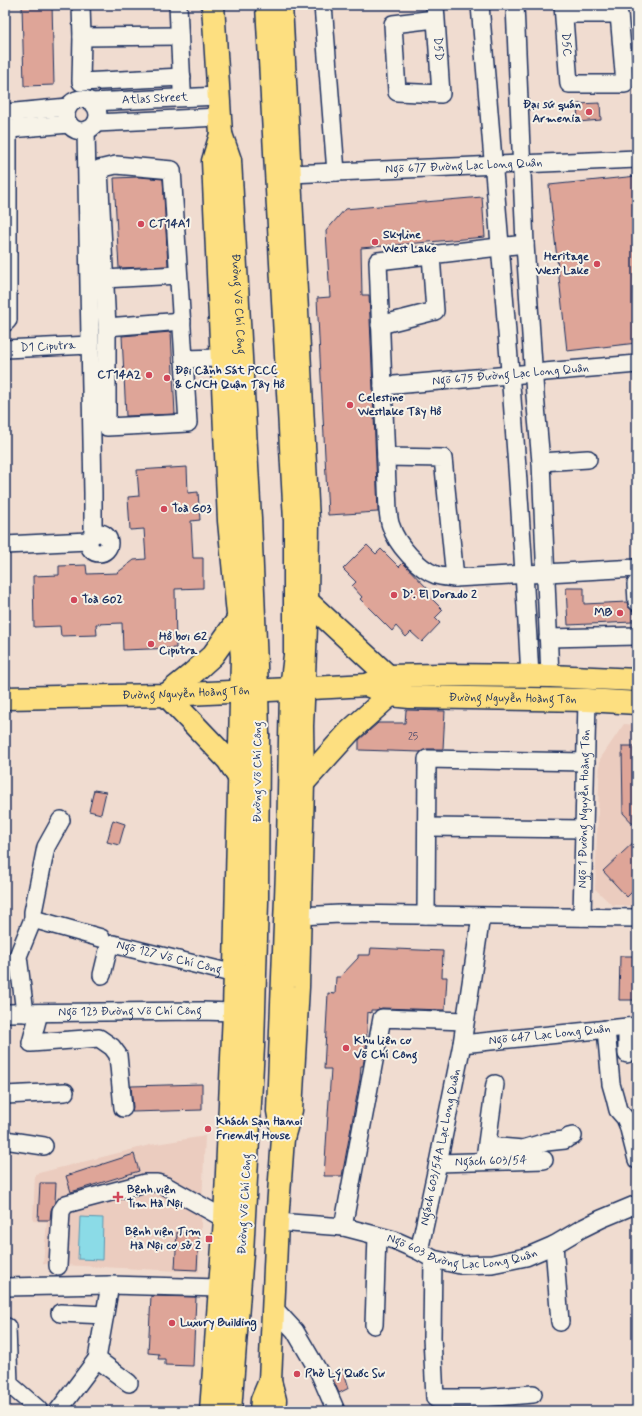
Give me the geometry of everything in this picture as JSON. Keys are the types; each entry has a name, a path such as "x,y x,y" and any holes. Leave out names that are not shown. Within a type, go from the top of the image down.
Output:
{"main road":[{"name":"Đường Võ Chí Công","path":"211,1411 225,1218 234,1012 240,749 249,691 230,160 220,126 212,5"},
{"path":"266,5 295,520 300,648"},
{"path":"281,5 308,521 307,601 300,648 288,844 278,1111 283,1138"},
{"name":"Đường Võ Chí Công","path":"220,126 213,161 229,520 242,656 258,735 257,901 253,1046 242,1253 230,1411"},
{"path":"303,783 350,732 389,686 307,601"},
{"path":"239,618 213,655 166,695 228,760 240,779"},
{"name":"Đường Nguyễn Hoàng Tôn","path":"5,698 166,695 367,685 389,686 442,674 637,680"},
{"name":"Đường Nguyễn Hoàng Tôn","path":"389,686 410,697 587,700 637,703"},
{"path":"274,1411 275,1400 270,1382 272,1306 283,1138 291,1110 298,987 303,783 302,726 297,689"},
{"path":"240,749 258,735"},
{"path":"261,1411 262,1400 270,1382"}],"street":[{"path":"80,5 82,37 81,82 182,77"},
{"path":"178,5 183,98"},
{"path":"323,5 336,172"},
{"path":"480,5 511,375 525,574 540,676"},
{"path":"516,5 525,244 541,462 548,638 540,676"},
{"name":"D5C","path":"564,10 619,14 625,84 569,84 564,10"},
{"name":"D5D","path":"435,12 441,94 397,92 393,24 435,12"},
{"path":"82,37 179,36"},
{"name":"Atlas Street","path":"92,102 218,96"},
{"path":"5,545 91,538 91,127 98,114 96,106 88,100 76,100 71,103 66,113 69,124 75,129 91,127"},
{"path":"5,113 68,107"},
{"path":"5,113 9,118 8,320 5,323"},
{"path":"8,134 69,124"},
{"name":"Atlas Street","path":"91,127 220,126"},
{"name":"Ngõ 677 Đường Lạc Long Quân","path":"290,174 637,159"},
{"path":"116,165 172,170 178,275 188,423 107,427 107,327 98,169 116,165"},
{"path":"525,244 378,261 388,511 391,527 398,539 423,569 437,575 455,578 637,568"},
{"path":"380,325 434,311 431,255"},
{"path":"104,279 178,275"},
{"path":"107,327 182,321"},
{"name":"D1 Ciputra","path":"5,349 90,345"},
{"path":"184,359 221,358"},
{"name":"Ngõ 675 Đường Lạc Long Quân","path":"383,386 637,364"},
{"path":"386,457 443,458 455,578"},
{"path":"541,462 588,459"},
{"path":"637,584 637,602"},
{"path":"548,638 637,636"},
{"name":"Ngõ 1 Đường Nguyễn Hoàng Tôn","path":"582,918 587,700"},
{"path":"426,916 427,759 586,762"},
{"path":"61,820 46,847 33,912 33,919 18,956 32,1013 31,1043 99,1038 112,1047 118,1055 123,1108"},
{"path":"427,827 584,829"},
{"path":"300,916 340,914 637,918"},
{"name":"Ngách 603/54A Lạc Long Quân","path":"419,1251 462,1044 481,916"},
{"path":"33,919 101,938"},
{"name":"Ngõ 127 Võ Chí Công","path":"102,975 109,946 113,944 235,974"},
{"name":"Ngõ 123 Đường Võ Chí Công","path":"5,1013 234,1012"},
{"path":"343,1227 382,1018 465,1021"},
{"path":"627,1054 632,1026"},
{"name":"Ngõ 647 Lạc Long Quân","path":"462,1044 632,1026"},
{"path":"606,1029 611,1084 618,1110 625,1118 628,1125 637,1160"},
{"path":"495,1084 486,1154 523,1149 546,1142 564,1140 573,1136"},
{"path":"5,1095 65,1092"},
{"path":"5,1140 44,1146"},
{"name":"Ngách 603/54","path":"438,1163 486,1154 544,1160"},
{"path":"58,1266 61,1211 66,1204 150,1182 166,1186 225,1218"},
{"name":"Ngõ 603 Đường Lạc Long Quân","path":"277,1222 343,1227 394,1240 433,1259 460,1265 492,1264 526,1257 554,1245 581,1229 637,1204"},
{"path":"374,1325 377,1236"},
{"path":"554,1245 560,1322"},
{"path":"433,1259 432,1337 435,1398 482,1398 533,1394"},
{"path":"5,1287 110,1285 220,1288"},
{"path":"58,1411 97,1359 110,1285"},
{"path":"272,1306 296,1331 319,1372 336,1411"},
{"path":"60,1313 105,1315"},
{"path":"5,1327 7,1327 7,1384 42,1410"},
{"path":"97,1359 129,1383"}],"shaded area":[{"path":"624,724 637,725 637,906 612,905 595,889 600,759"},
{"name":"Bệnh viện Tim Hà Nội","path":"205,1136 199,1272 43,1264 47,1222 33,1221 35,1174 150,1145"}],"water":[{"path":"80,1217 103,1218 102,1260 78,1259"}],"building":[{"path":"22,5 52,5 54,85 24,86"},
{"name":"Đại sứ quán Armenia","path":"600,103 601,120 578,122 577,104"},
{"name":"Heritage West Lake","path":"637,176 637,343 567,351 549,185"},
{"name":"CT14A1","path":"139,177 163,179 168,266 119,268 114,178"},
{"path":"482,197 485,237 361,248 362,295 369,295 378,512 328,515 317,298 330,297 326,231 345,209"},
{"name":"CT14A2","path":"171,332 175,414 126,416 122,336"},
{"path":"187,467 188,493 198,492 200,520 191,521 193,558 203,558 203,588 175,589 176,648 123,650 122,623 96,624 97,635 61,636 60,626 34,627 33,576 59,575 59,566 86,565 87,574 117,573 134,560 146,559 144,529 130,530 128,497 139,496 137,470"},
{"name":"D’. El Dorado 2","path":"367,545 376,554 381,549 399,567 403,563 429,590 426,593 443,610 435,618 440,623 422,642 411,632 406,637 396,626 392,631 360,599 362,597 352,586 356,582 343,569"},
{"path":"566,588 584,588 584,604 627,602 628,607 632,610 632,622 568,625"},
{"path":"406,710 445,711 443,749 427,749 420,752 359,750 359,740 378,723 405,723"},
{"path":"622,746 637,746 637,828 623,813"},
{"path":"94,790 106,792 101,814 89,811"},
{"path":"113,820 125,824 119,845 107,842"},
{"path":"637,839 637,887 627,897 603,871"},
{"name":"Khu liên cơ Võ Chí Công","path":"371,948 443,951 442,977 447,977 445,1010 382,1008 371,1010 371,1013 368,1012 366,1049 363,1066 361,1066 360,1079 342,1176 324,1176 331,1069 324,1069 328,993 335,994 336,977 340,977 358,958 358,955 370,955"},
{"path":"620,956 637,956 637,1000 619,1000"},
{"path":"202,1084 202,1110 132,1112 131,1086"},
{"path":"134,1154 139,1171 71,1192 66,1176"},
{"path":"40,1183 56,1183 55,1202 51,1210 50,1220 38,1220"},
{"path":"177,1232 199,1233 197,1270 175,1269"},
{"name":"Luxury Building","path":"151,1296 196,1297 193,1366 165,1365 165,1359 158,1359 159,1354 148,1353"},
{"path":"343,1369 349,1388 339,1393 331,1375"}],"place":[{"name":"Đại sứ quán Armenia","path":"589,112"},
{"name":"CT14A1","path":"141,224"},
{"name":"Skyline West Lake","path":"375,242"},
{"name":"Heritage West Lake","path":"597,264"},
{"name":"CT14A2","path":"149,375"},
{"name":"Đội Cảnh Sát PCCC & CNCH Quận Tây Hồ","path":"167,378"},
{"name":"Celestine Westlake Tây Hồ","path":"350,405"},
{"name":"Toà G03","path":"164,509"},
{"name":"D’. El Dorado 2","path":"394,595"},
{"name":"Toà G02","path":"74,600"},
{"name":"MB","path":"620,613"},
{"name":"Hồ bơi G2 Ciputra","path":"151,644"},
{"name":"Khu liên cơ Võ Chí Công","path":"346,1048"},
{"name":"Khách Sạn Hanoi Friendly House","path":"208,1129"},
{"name":"Bệnh viện Tim Hà Nội","path":"118,1197"},
{"name":"Bệnh viện Tim Hà Nội cơ sở 2","path":"209,1239"},
{"name":"Luxury Building","path":"172,1323"},
{"name":"Phở Lý Quốc Sư","path":"297,1374"}]}
